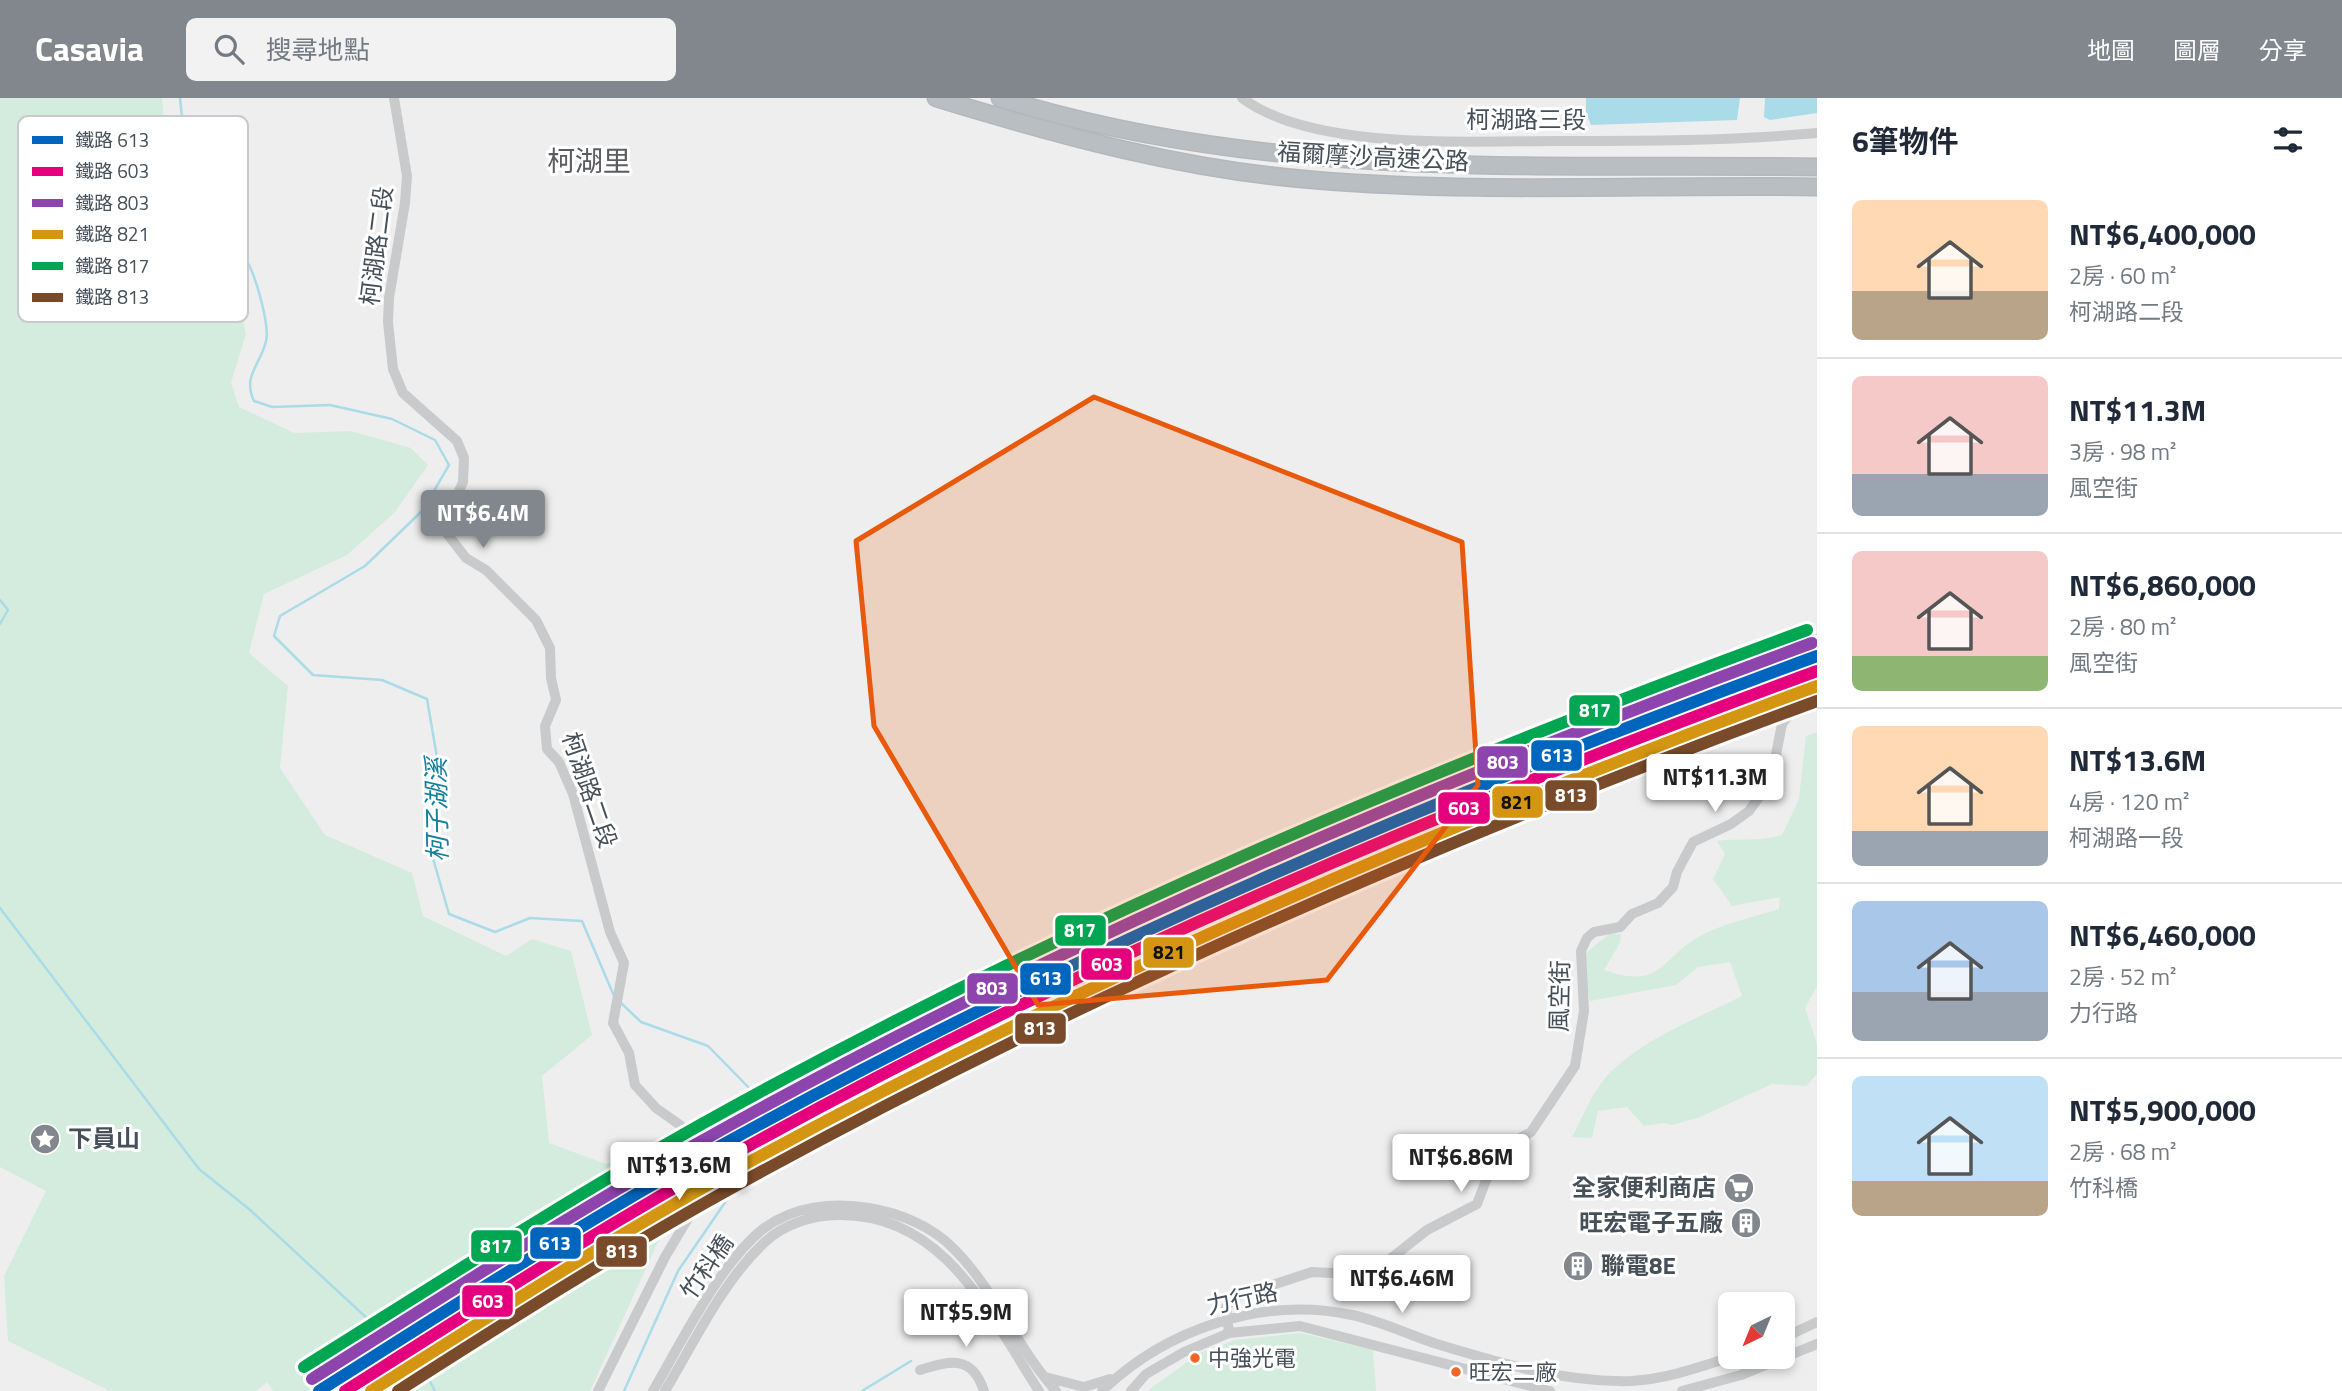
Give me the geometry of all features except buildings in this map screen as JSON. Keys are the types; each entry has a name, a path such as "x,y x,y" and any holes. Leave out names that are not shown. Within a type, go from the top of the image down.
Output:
{"highway":[{"name":"福爾摩沙高速公路","path":"936,98 1032,128 1135,154 1313,180 1437,186 1817,187"},
{"name":"福爾摩沙高速公路","path":"1000,98 1040,110 1182,142 1317,158 1436,166 1817,167"}],"street":[{"name":"柯湖路二段","path":"394,98 407,176 389,298 388,322 393,369 403,393 457,441 464,457 463,482 448,516 448,535 466,558 486,570 536,620 550,648 551,678 556,700 545,726 547,749 559,762 573,794 610,932 624,962 621,991 613,1023 629,1053 635,1086 656,1108 680,1125 698,1147 704,1169 704,1185 696,1205 665,1257 598,1391"},
{"name":"柯湖路三段","path":"1242,98 1255,107 1312,127 1401,139 1457,142 1667,141 1817,133"},
{"path":"1805,644 1817,639"},
{"name":"風空街","path":"1226,1319 1226,1307 1235,1297 1312,1272 1370,1275 1427,1230 1477,1204 1491,1167 1503,1148 1531,1132 1575,1066 1584,1011 1581,951 1587,938 1594,932 1620,927 1632,914 1658,904 1673,887 1677,872 1693,842 1731,824 1749,811 1771,780 1782,724 1813,680"},
{"name":"竹科橋","path":"653,1391 720,1279 762,1229 785,1216 806,1209 847,1204 885,1210 924,1226 954,1248 1042,1376 1056,1391"},
{"name":"竹科橋","path":"665,1391 729,1285 767,1240 786,1227 817,1217 840,1215 883,1221 917,1234 946,1256 968,1282 1039,1391"},
{"name":"力行路","path":"1102,1391 1122,1371 1178,1337 1226,1319 1304,1308 1353,1315 1438,1344 1524,1367 1583,1378 1631,1381 1685,1373 1718,1362"},
{"path":"1226,1319 1229,1333"},
{"path":"1796,1332 1817,1322"},
{"name":"力行路","path":"1131,1391 1146,1374 1184,1352 1229,1333 1300,1326 1550,1391"},
{"path":"1682,1391 1738,1376 1817,1344"},
{"path":"920,1370 949,1362 966,1364 978,1374 984,1391"},
{"path":"1042,1376 1084,1387 1108,1381 1122,1371"}],"highlighted area":[{"path":"1094,397 1462,542 1478,785 1327,980 1038,1005 874,726 856,541"}],"green space":[{"path":"0,98 162,98 164,116 18,116 18,322 243,322 246,334 231,382 239,407 294,433 351,431 411,448 428,465 395,512 347,555 264,594 249,653 288,686 280,768 325,835 412,873 423,916 506,956 532,939 571,951 592,1035 542,1076 549,1143 606,1164 679,1148 669,1218 590,1391 273,1391 267,1382 256,1391 110,1391 8,1341 4,1276 46,1191 0,1167"},
{"path":"1817,732 1817,986 1805,1008 1817,1044 1817,1074 1806,1086 1772,1084 1700,1117 1672,1125 1664,1123 1644,1126 1627,1107 1598,1111 1592,1138 1572,1137 1596,1091 1615,1068 1659,1037 1742,996 1730,962 1698,967 1676,985 1590,1001 1581,957 1609,934 1621,934 1620,943 1604,970 1623,975 1650,974 1702,935 1779,909 1780,897 1732,906 1713,879 1725,854 1717,841 1782,835 1799,799 1806,736"},
{"path":"1301,1333 1373,1350 1376,1391 1147,1391 1200,1353 1235,1340"}],"water":[{"path":"1586,98 1740,98 1737,120 1591,125 1586,113"},
{"path":"1765,98 1817,98 1817,113 1770,120 1764,117"}],"waterway":[{"name":"柯子湖溪","path":"180,98 182,116"},
{"name":"柯子湖溪","path":"248,264 260,296 267,333 264,349 251,377 254,401 272,407 330,405 392,419 435,440 449,465 423,510 365,566 280,616 274,636 313,675 382,680 427,699 440,775 432,855 449,914 495,932 530,918 582,921 614,996"},
{"path":"0,600 8,610 0,624"},
{"path":"0,908 199,1169 249,1209 425,1372 435,1391"},
{"name":"柯子湖溪","path":"621,1003 641,1022 708,1046 755,1094 768,1140 678,1271 624,1391"},
{"path":"862,1391 911,1361"}],"tunnel":[{"path":"1805,644 1813,680"}],"rail line":[{"name":"817","path":"304,1367 500,1244 700,1125 969,984 1105,918 1383,796 1524,738 1807,630"},
{"name":"803","path":"312,1379 508,1256 707,1138 975,997 1111,931 1389,809 1529,751 1812,643"},
{"name":"613","path":"319,1391 514,1268 713,1150 846,1078 981,1010 1118,944 1395,822 1535,764 1817,656"},
{"name":"603","path":"345,1391 530,1274 671,1190 850,1091 985,1023 1258,895 1396,836 1676,724 1817,671"},
{"name":"821","path":"371,1391 685,1198 862,1102 995,1035 1129,970 1402,850 1678,738 1817,686"},
{"name":"813","path":"398,1391 566,1285 694,1209 868,1115 1000,1048 1268,922 1404,864 1541,807 1817,701"}],"place":[{"name":"下員山","path":"45,1139"},
{"name":"全家便利商店","path":"1739,1188"},
{"name":"旺宏電子五廠","path":"1746,1223"},
{"name":"聯電8E","path":"1578,1266"},
{"name":"中強光電","path":"1195,1358"},
{"name":"旺宏二廠","path":"1456,1372"}],"district":[{"name":"柯湖里","path":"589,161"}]}
